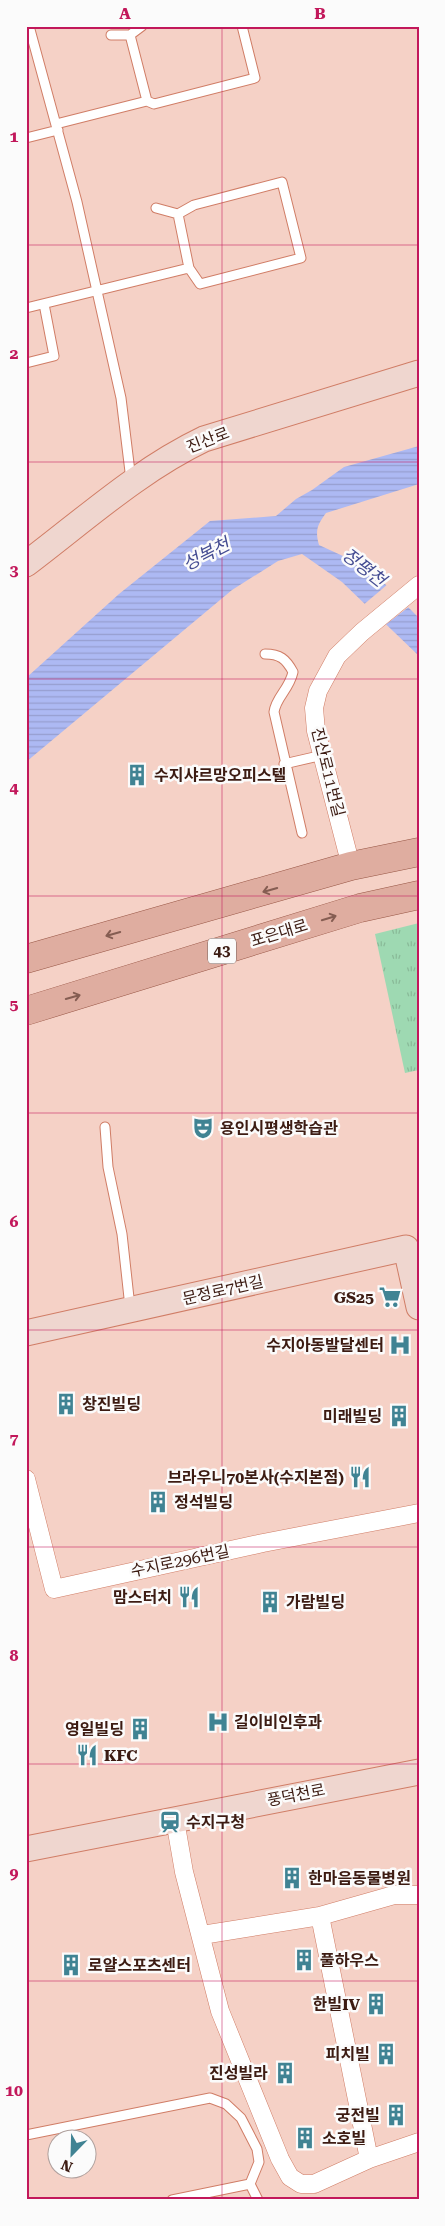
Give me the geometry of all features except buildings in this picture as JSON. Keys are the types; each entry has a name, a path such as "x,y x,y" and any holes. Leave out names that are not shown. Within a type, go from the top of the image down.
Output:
{"main road":[{"path":"26,959 351,866 419,852"},
{"name":"포은대로","path":"26,1011 360,908 419,895"}],"street":[{"name":"진산로","path":"26,564 132,483 184,449 204,439 419,373"},
{"name":"진산로11번길","path":"351,866 316,732 314,708 318,691 337,656 362,632 419,585"},
{"name":"문정로7번길","path":"26,1333 413,1247"},
{"path":"413,1247 419,1307"},
{"name":"수지로296번길","path":"26,1479 54,1590 263,1543 419,1513"},
{"name":"풍덕천로","path":"26,1849 419,1772"},
{"path":"174,1820 184,1872 202,1935 220,2011 280,2159 290,2177 301,2184 314,2184 369,2159 419,2142"},
{"path":"202,1935 320,1916 394,1895 419,1895"},
{"path":"320,1916 369,2159"}],"lane":[{"path":"111,35 130,35 142,26"},
{"path":"26,138 147,101 154,104 255,78 242,26"},
{"path":"28,28 77,202 120,398 132,483"},
{"path":"130,35 147,101"},
{"path":"156,208 178,214 194,205 282,182 301,258 200,284 190,268 178,214"},
{"path":"26,308 190,268"},
{"path":"26,363 54,356 44,304"},
{"path":"264,654 276,654 286,660 293,672 291,683 275,703 274,712 284,764 302,833"},
{"path":"284,764 323,755"},
{"path":"106,1126 108,1167 122,1234 130,1310"},
{"path":"26,2135 210,2098 226,2104 241,2118 257,2149 259,2162 250,2184 258,2200"},
{"path":"172,2200 213,2195 250,2184"}],"green space":[{"path":"419,923 419,1070 405,1073 375,934"}],"water":[{"path":"419,446 419,484 326,513 319,525 317,536 319,545 369,568 419,618 419,656 342,582 302,554 278,561 232,590 26,762 26,678 119,594 210,521 276,516 296,499 344,467"}],"pier":[{"path":"388,584 410,606 384,626 362,606"}],"place":[{"name":"수지샤르망오피스텔","path":"137,775"},
{"name":"용인시평생학습관","path":"203,1128"},
{"name":"GS25","path":"390,1297"},
{"name":"수지아동발달센터","path":"400,1345"},
{"name":"창진빌딩","path":"66,1404"},
{"name":"미래빌딩","path":"399,1416"},
{"name":"브라우니70본사(수지본점)","path":"360,1477"},
{"name":"정석빌딩","path":"158,1502"},
{"name":"맘스터치","path":"189,1597"},
{"name":"가람빌딩","path":"270,1602"},
{"name":"길이비인후과","path":"218,1722"},
{"name":"영일빌딩","path":"140,1729"},
{"name":"KFC","path":"87,1755"},
{"name":"수지구청","path":"170,1822"},
{"name":"한마음동물병원","path":"292,1878"},
{"name":"풀하우스","path":"304,1960"},
{"name":"로얄스포츠센터","path":"71,1965"},
{"name":"한빌IV","path":"376,2004"},
{"name":"피치빌","path":"386,2054"},
{"name":"진성빌라","path":"285,2073"},
{"name":"궁전빌","path":"396,2115"},
{"name":"소호빌","path":"305,2138"}],"water label":[{"name":"성복천","path":"206,554"},
{"name":"정평천","path":"364,567"}]}
